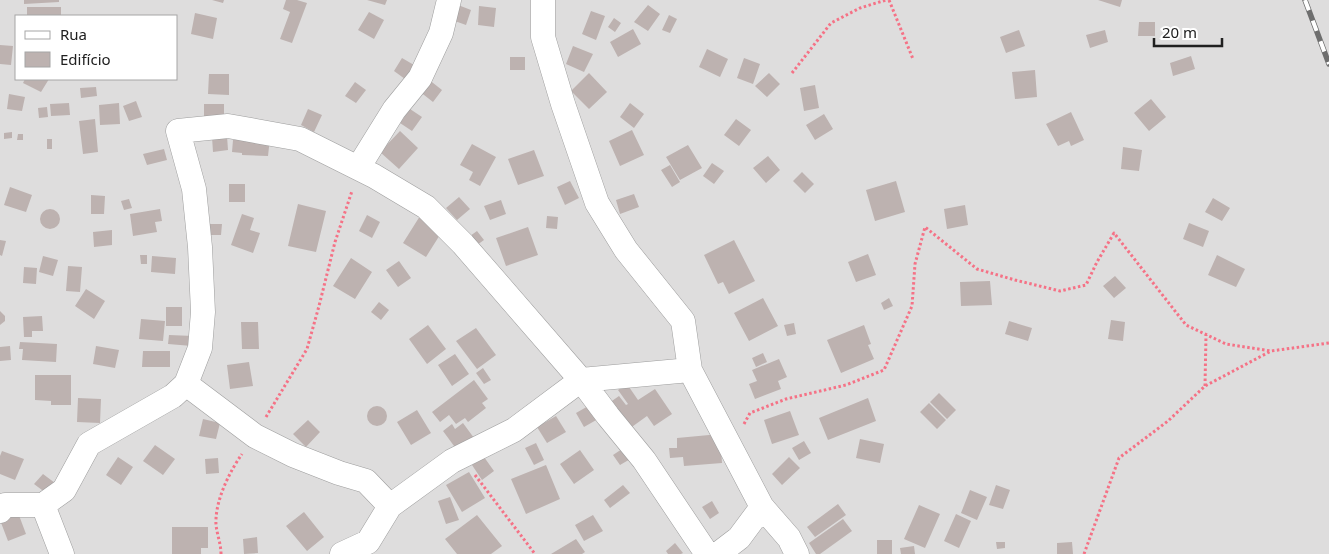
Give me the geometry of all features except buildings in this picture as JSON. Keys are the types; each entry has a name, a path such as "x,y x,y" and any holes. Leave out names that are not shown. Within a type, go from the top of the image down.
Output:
{"street":[{"path":"358,168 394,110 420,78 441,33 449,0"},
{"path":"543,0 543,38 563,104 597,203 626,250 683,321 690,370 762,507 789,538 797,554"},
{"path":"0,511 4,504 43,505 64,490 90,444 173,396 186,384 200,348 203,312 200,247 194,189 178,131 228,126 300,139 358,168 426,207 463,244 581,380 644,460 708,554"},
{"path":"342,554 368,542 390,506 452,461 514,430 581,380 690,370"},
{"path":"186,384 255,436 338,473 366,481 390,506"},
{"path":"43,505 62,554"},
{"path":"718,554 739,538 762,507"}],"path":[{"path":"792,73 831,23 860,8 887,0 913,59"},
{"path":"221,554 216,519 223,489 235,464 255,436 306,349 335,242 358,168"},
{"path":"730,448 750,413 786,399 846,385 884,370 912,306 915,264 925,227 977,269 1060,291 1086,285 1114,233 1186,325 1226,344 1271,351 1329,343"},
{"path":"1205,386 1206,335"},
{"path":"1084,554 1120,458 1168,421 1205,386 1271,351"},
{"path":"461,456 535,554"}],"shaded area":[{"path":"0,0 1329,0 1329,554 0,554"}],"railway":[{"path":"1305,0 1329,64"}]}
